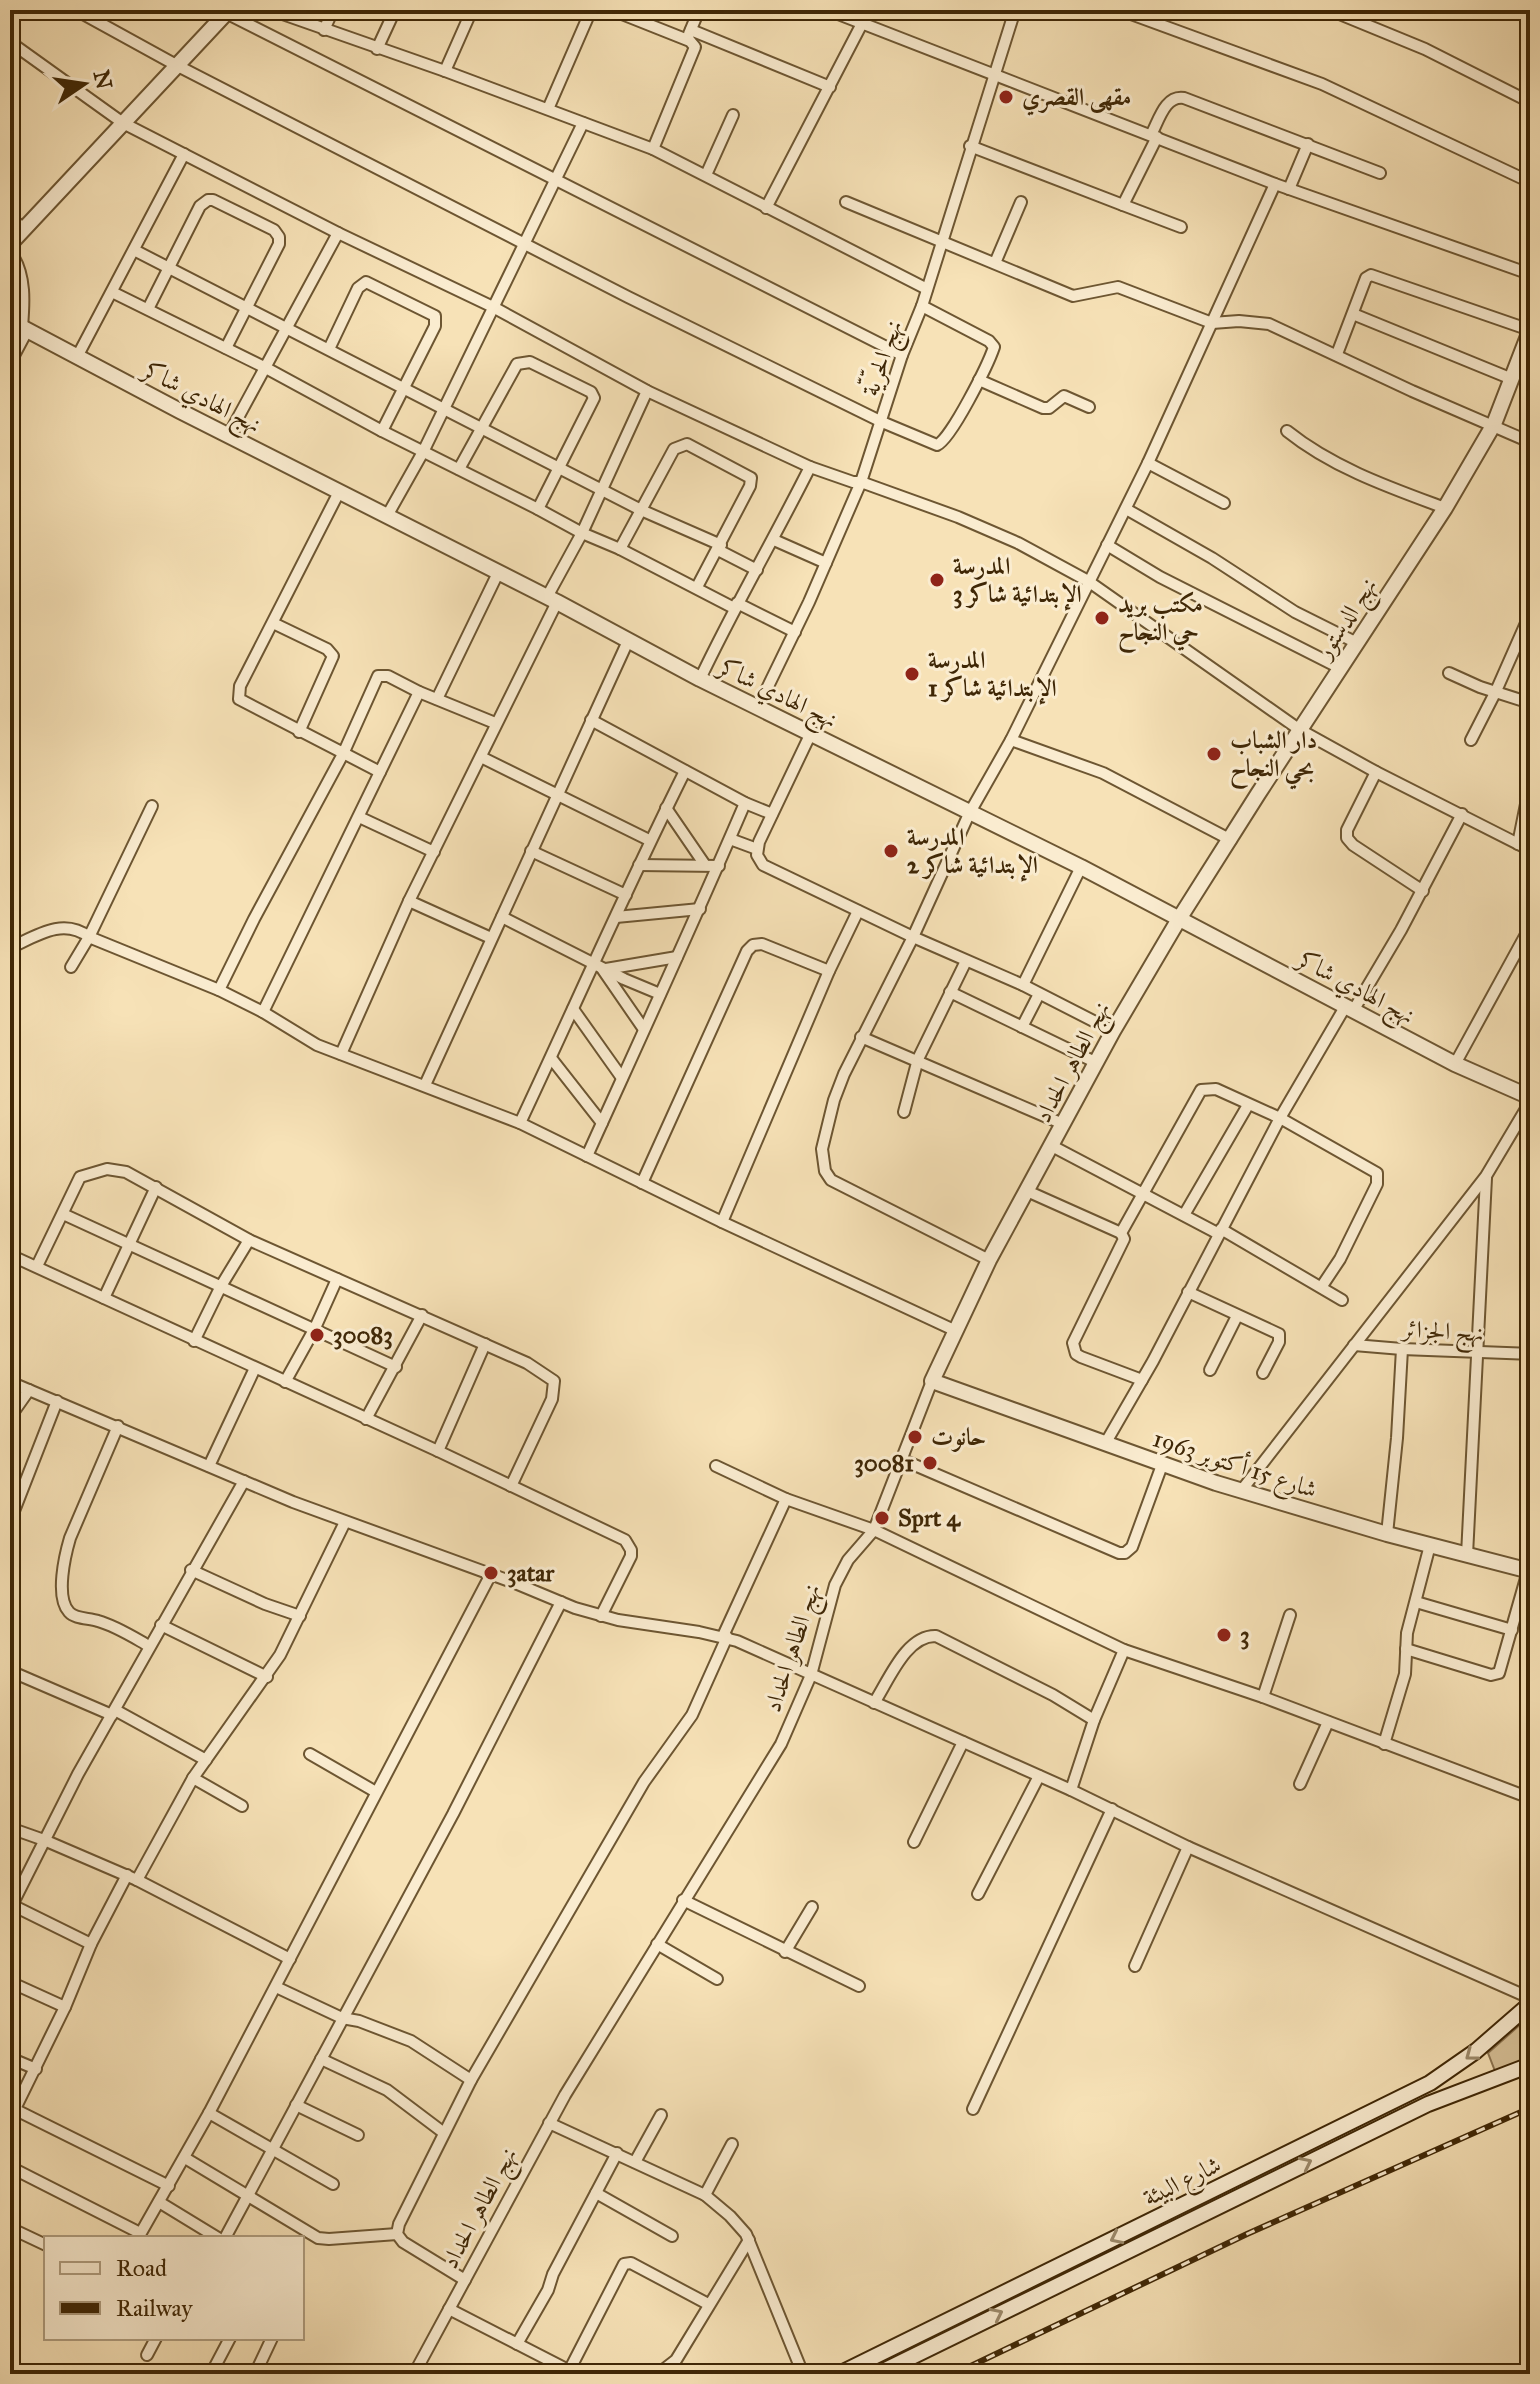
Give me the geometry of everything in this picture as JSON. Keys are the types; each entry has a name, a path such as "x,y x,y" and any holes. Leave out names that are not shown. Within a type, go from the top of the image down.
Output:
{"street":[{"path":"76,10 525,245 882,422 932,444 941,444 993,350 992,343 922,306"},
{"path":"271,10 653,149 927,289"},
{"path":"324,30 333,10"},
{"path":"377,49 395,10"},
{"path":"445,71 472,10"},
{"path":"548,109 591,10"},
{"path":"612,10 830,87"},
{"path":"688,35 699,10"},
{"path":"828,10 1275,184 1530,274"},
{"path":"766,208 869,10"},
{"name":"نهج الحرّيّة","path":"758,707 795,632 861,482 902,355 922,306 1015,10"},
{"path":"1120,10 1322,84 1530,182"},
{"path":"1330,10 1425,49 1530,102"},
{"path":"10,244 228,12 902,355"},
{"path":"653,149 694,53 694,45 688,35"},
{"path":"10,42 123,123 338,233 493,307 647,391 810,467 958,517 1018,543 1088,581 1300,730 1530,850"},
{"path":"1123,205 1169,101 1178,97 1380,173"},
{"path":"706,175 733,115"},
{"path":"387,516 423,452 583,123"},
{"path":"1289,189 1308,144"},
{"path":"970,146 1181,227"},
{"path":"77,357 184,154"},
{"path":"989,1260 831,1180 822,1159 825,1131 844,1074 861,1037 913,937 969,814 1011,740 1126,509 1275,184"},
{"path":"148,309 200,206 208,200 274,230 279,244 226,348"},
{"path":"846,202 1073,296 1118,287 1212,323 1239,321 1269,324 1530,442"},
{"path":"995,263 1021,202"},
{"path":"10,219 24,228"},
{"path":"228,436 338,233"},
{"path":"134,250 757,570"},
{"path":"10,255 18,270 20,284 19,326 10,363"},
{"path":"1337,354 1366,278 1371,275 1530,330"},
{"path":"329,349 358,288 366,282 432,313 437,319 382,431"},
{"path":"112,292 266,368 582,533 795,632"},
{"path":"1353,314 1512,379"},
{"name":"نهج الهادي شاكر","path":"19,326 700,679 1081,867 1455,1064 1530,1099"},
{"name":"نهج الدستور","path":"1179,919 1445,508 1494,424 1530,330"},
{"path":"459,469 520,362 530,362 591,392 593,403 538,509"},
{"path":"979,380 1043,408 1052,406 1064,396 1089,407"},
{"path":"341,1054 409,901 481,757 647,391"},
{"path":"1287,431 1356,472 1445,508"},
{"path":"620,549 674,449 687,444 751,478 750,486 697,587"},
{"path":"1148,463 1224,503"},
{"path":"700,679 735,605 774,540 810,467"},
{"path":"339,492 240,686 239,699 380,772"},
{"path":"1126,509 1212,558 1295,612 1357,643"},
{"path":"774,540 826,563"},
{"path":"1107,545 1160,577 1340,668"},
{"path":"437,699 498,573"},
{"path":"1471,740 1530,614"},
{"path":"273,623 327,649 333,656 299,732"},
{"path":"425,1085 628,641"},
{"path":"1449,673 1530,703"},
{"path":"219,990 343,754 378,676 388,676 495,723"},
{"path":"263,1012 419,692"},
{"path":"591,720 745,803 772,814"},
{"path":"811,733 757,849 759,860 769,869 1023,985 1113,1031"},
{"path":"1011,740 1103,773 1231,840"},
{"path":"481,757 649,840"},
{"path":"520,1123 573,1009 601,967 616,917 649,840 685,771"},
{"path":"1376,772 1347,830 1347,838 1423,891"},
{"path":"1518,844 1530,784"},
{"path":"587,1156 745,803"},
{"path":"71,967 89,937 152,806"},
{"path":"666,808 705,865"},
{"path":"1105,1444 1280,1118 1423,891 1462,814"},
{"path":"359,817 434,852"},
{"path":"730,839 757,849"},
{"path":"531,851 626,895"},
{"path":"639,865 719,866"},
{"path":"1023,985 1081,867"},
{"path":"409,901 491,938"},
{"path":"616,917 700,909"},
{"path":"722,1222 829,971 858,911"},
{"path":"502,917 660,994"},
{"name":"نهج الطاهر الحداد","path":"414,2374 549,2123 781,1744 811,1675 835,1585 848,1560 874,1530 954,1330 1113,1031 1179,919"},
{"path":"1455,1064 1530,927"},
{"path":"10,948 55,928 75,928 89,937 219,990 263,1012 299,1036 520,1123 954,1330"},
{"path":"642,1183 747,951 753,945 762,944 829,971"},
{"path":"601,967 677,957"},
{"path":"904,1112 918,1059 966,961"},
{"path":"601,967 643,1028"},
{"path":"950,992 1097,1063"},
{"path":"1022,1027 1039,994"},
{"path":"573,1009 622,1078"},
{"path":"861,1037 1063,1124"},
{"path":"551,1058 602,1123"},
{"path":"1121,1233 1201,1090 1216,1089 1280,1118 1370,1168 1378,1177 1340,1259 1322,1286"},
{"path":"1241,1491 1486,1176 1530,1099"},
{"path":"1184,1215 1248,1105"},
{"path":"1052,1146 1322,1286 1342,1300"},
{"path":"37,1266 76,1182 84,1173 117,1170 156,1187 249,1240 546,1373 554,1381 552,1399 511,1486"},
{"path":"1467,1555 1486,1176"},
{"path":"104,1298 156,1187"},
{"path":"1027,1191 1121,1233 1124,1239 1075,1337 1073,1349 1081,1357 1142,1380"},
{"path":"63,1214 396,1367"},
{"path":"194,1341 221,1286 249,1240"},
{"path":"10,1255 438,1451 592,1523 629,1544 631,1556 601,1616"},
{"path":"285,1382 315,1328 337,1279"},
{"path":"1188,1292 1280,1335 1263,1373"},
{"path":"366,1419 422,1315"},
{"path":"1210,1370 1237,1316"},
{"path":"438,1451 485,1344"},
{"name":"نهج الجزائر","path":"1354,1345 1530,1354"},
{"path":"1387,1534 1402,1349"},
{"path":"209,1466 255,1368"},
{"name":"شارع 15 أكتوبر 1963","path":"932,1381 1241,1491 1529,1571"},
{"path":"10,1382 345,1522 561,1602 601,1616 725,1637 1071,1790 1188,1847 1530,2001"},
{"path":"10,1417 29,1390"},
{"path":"14,1511 57,1401"},
{"path":"118,1426 70,1538 64,1565 64,1601 70,1614 104,1622 149,1646"},
{"path":"903,1460 1119,1553 1125,1553 1132,1547 1162,1465"},
{"path":"716,1466 786,1499 874,1530 1124,1650 1263,1697 1530,1798"},
{"path":"91,1944 11,1907 149,1646 244,1481"},
{"path":"465,2280 403,2242 397,2234 399,2224 471,2080 639,1790 692,1715 786,1499"},
{"path":"169,2186 12,2114 65,2007 91,1944 193,1778 267,1677 345,1522"},
{"path":"1384,1744 1405,1674 1406,1649 1430,1545"},
{"path":"191,1570 265,1604 300,1616"},
{"path":"1406,1649 1494,1675 1501,1671 1529,1571"},
{"path":"10,2167 139,2236 185,2158 276,1987 491,1574"},
{"path":"226,2236 453,1814 561,1602"},
{"path":"1416,1602 1512,1630"},
{"path":"1263,1697 1290,1615"},
{"path":"161,1625 267,1677"},
{"path":"874,1703 915,1642 927,1636 936,1636 1053,1695 1094,1720"},
{"path":"1071,1790 1094,1720 1124,1650"},
{"path":"10,1671 113,1713 206,1760"},
{"path":"1300,1784 1328,1722"},
{"path":"914,1842 963,1742"},
{"path":"310,1754 376,1792"},
{"path":"978,1894 1039,1776"},
{"path":"193,1778 242,1806"},
{"path":"973,2109 1112,1809"},
{"path":"10,1828 132,1878 290,1959"},
{"path":"1135,1966 1188,1847"},
{"path":"683,1900 859,1986"},
{"path":"785,1952 812,1907"},
{"path":"657,1944 717,1979"},
{"path":"10,1982 65,2007"},
{"path":"276,1987 342,2018 359,2021 411,2041 471,2080"},
{"name":"شارع البيئة","path":"1210,2201 1271,2162 1440,2077 1476,2051 1530,2001"},
{"path":"10,2058 36,2069"},
{"path":"321,2059 387,2090 444,2133"},
{"name":"شارع البيئة","path":"877,2374 967,2329 1066,2272 1087,2253 1210,2201 1279,2177 1446,2096 1530,2065"},
{"path":"296,2105 358,2135"},
{"path":"209,2113 333,2184"},
{"path":"1373,2113 1380,2128"},
{"path":"635,2162 661,2115"},
{"path":"549,2123 705,2195 741,2226 803,2374"},
{"path":"705,2195 732,2144"},
{"path":"517,2344 548,2290 553,2274 617,2153"},
{"path":"185,2158 322,2239 397,2234"},
{"path":"1271,2162 1279,2177"},
{"path":"596,2193 672,2236"},
{"path":"159,2202 215,2236"},
{"name":"شارع البيئة","path":"839,2374 862,2369 911,2339 961,2315 1066,2272 1093,2267 1168,2221"},
{"path":"10,2228 44,2244"},
{"path":"658,2374 676,2360 749,2240"},
{"path":"1087,2253 1093,2267"},
{"path":"449,2309 572,2372 624,2264 631,2263 708,2304"},
{"path":"961,2315 967,2329"},
{"path":"911,2339 919,2354"},
{"path":"147,2355 155,2340"},
{"path":"211,2374 229,2340"},
{"path":"255,2374 271,2340"}],"shaded area":[{"path":"1530,2016 1530,2058 1495,2071 1488,2053"}],"railway":[{"path":"954,2374 1247,2234 1530,2108"}],"place":[{"name":"مقهى القصري","path":"1006,97"},
{"name":"المدرسة الإبتدائية شاكر 3","path":"937,580"},
{"name":"مكتب بريد حي النجاح","path":"1102,618"},
{"name":"المدرسة الإبتدائية شاكر 1","path":"912,674"},
{"name":"دار الشباب بحي النجاح","path":"1214,754"},
{"name":"المدرسة الإبتدائية شاكر 2","path":"891,851"},
{"name":"30083","path":"317,1335"},
{"name":"حانوت","path":"915,1437"},
{"name":"30081","path":"930,1463"},
{"name":"Sprt 4","path":"882,1518"},
{"name":"3atar","path":"491,1573"},
{"name":"3","path":"1224,1635"}]}
